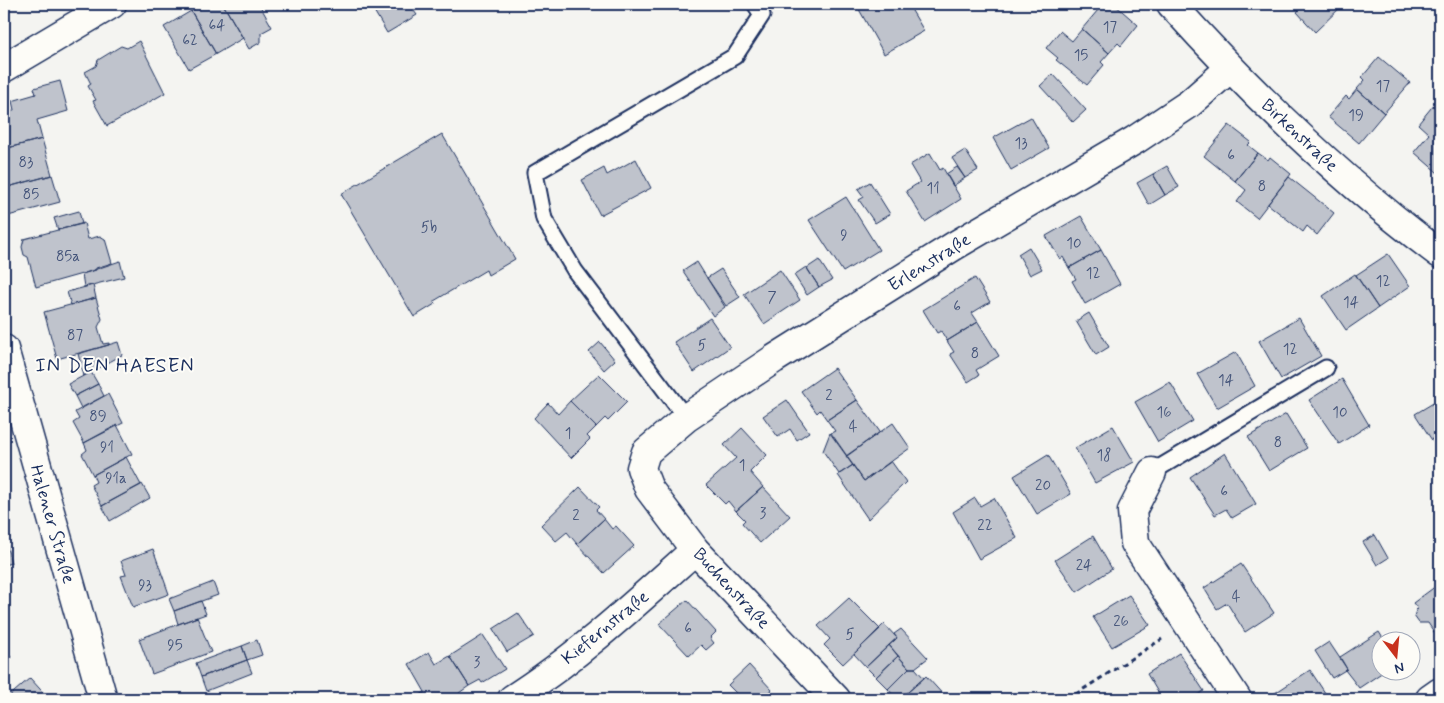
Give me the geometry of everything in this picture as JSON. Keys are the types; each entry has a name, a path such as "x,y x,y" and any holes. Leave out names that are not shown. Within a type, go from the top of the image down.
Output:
{"street":[{"path":"4,68 112,4"},
{"name":"Birkenstraße","path":"1171,4 1229,69 1317,151 1402,226 1440,254"},
{"name":"Erlenstraße","path":"641,468 646,452 686,418 774,359 954,246 1136,140 1189,104 1229,69"},
{"name":"Halener Straße","path":"4,349 11,405 103,699"},
{"name":"Buchenstraße","path":"641,468 649,489 695,550 836,699"},
{"path":"1152,472 1132,511 1135,543 1237,699"},
{"name":"Kiefernstraße","path":"512,699 531,687 636,604 695,550"},
{"path":"1430,699 1440,692"}],"lane":[{"path":"686,418 575,271 544,220 535,173 735,56 762,16 755,4"},
{"path":"1152,472 1326,368"}],"path":[{"path":"1068,699 1187,623"}],"building":[{"path":"204,4 223,4 243,38 216,54 191,11"},
{"path":"223,4 259,4 272,27 261,33 261,42 249,49"},
{"path":"370,4 426,4 414,11 417,15 387,33"},
{"path":"856,4 908,4 924,31 884,54"},
{"path":"1103,4 1114,4 1138,25 1121,46 1118,43 1109,53 1082,29"},
{"path":"1295,4 1344,4 1315,32 1297,12 1300,9"},
{"path":"191,11 216,54 189,69 164,27"},
{"path":"1082,29 1109,53 1101,62 1104,65 1087,85 1056,60 1058,58 1046,48 1060,31 1072,41"},
{"path":"139,41 165,93 107,126 93,101 96,100 88,86 91,84 85,72 96,66 98,60 121,46 127,48"},
{"path":"1379,57 1410,83 1384,113 1357,89 1365,80 1362,77"},
{"path":"1053,74 1086,110 1073,122 1040,86"},
{"path":"60,81 68,111 37,120 42,139 4,149 4,113 14,110 12,101 36,94 34,88"},
{"path":"1357,89 1384,113 1359,143 1328,117 1346,96 1349,99"},
{"path":"1440,97 1440,170 1438,173 1414,152 1429,134 1418,124"},
{"path":"1031,117 1049,148 1011,170 993,138"},
{"path":"1229,125 1251,142 1248,145 1258,153 1235,181 1204,156"},
{"path":"442,134 515,259 488,275 486,270 434,301 435,304 414,317 341,194"},
{"path":"42,139 52,175 4,188 4,149"},
{"path":"965,150 978,170 965,178 952,158"},
{"path":"930,153 940,170 943,168 961,199 925,222 906,191 920,182 910,165"},
{"path":"1258,153 1268,160 1270,157 1291,174 1257,218 1237,202 1246,190 1235,181"},
{"path":"636,159 651,188 600,215 582,180 604,168 607,175"},
{"path":"1167,166 1179,187 1165,195 1153,174"},
{"path":"957,167 965,178 953,186 946,174"},
{"path":"1153,174 1165,195 1149,205 1137,183"},
{"path":"52,175 60,202 8,216 4,200 4,188"},
{"path":"1289,177 1334,213 1317,235 1307,226 1303,232 1268,204"},
{"path":"870,182 890,214 875,223 859,200 864,197 858,189"},
{"path":"846,197 879,250 843,272 809,220"},
{"path":"79,211 82,224 58,230 54,218"},
{"path":"1081,216 1101,250 1069,268 1063,257 1060,259 1046,236"},
{"path":"84,223 88,239 100,236 105,239 112,263 96,268 96,270 36,287 28,257 24,255 22,247 24,239"},
{"path":"1029,247 1042,269 1030,275 1018,254"},
{"path":"1101,250 1120,284 1085,304 1072,281 1076,279 1069,268"},
{"path":"1388,254 1410,286 1378,308 1356,275"},
{"path":"819,260 832,280 819,287 807,268"},
{"path":"120,261 124,277 84,287 82,274"},
{"path":"697,262 725,307 713,316 683,271"},
{"path":"806,267 819,287 807,295 794,275"},
{"path":"721,269 740,297 726,306 707,278"},
{"path":"780,270 800,300 764,324 744,294"},
{"path":"1355,274 1378,308 1346,330 1323,296"},
{"path":"975,278 990,302 972,313 978,322 947,341 941,331 937,333 923,310"},
{"path":"93,285 96,298 71,305 67,292"},
{"path":"96,298 102,319 98,327 103,344 109,343 109,345 57,359 44,312"},
{"path":"1089,313 1109,347 1096,355 1076,321"},
{"path":"710,318 730,347 694,372 674,342"},
{"path":"1299,318 1321,356 1281,379 1259,341"},
{"path":"978,322 999,356 976,370 979,375 968,382 950,354 954,352 947,341"},
{"path":"118,342 122,355 84,376 78,354"},
{"path":"600,342 615,360 604,370 589,352"},
{"path":"1236,352 1255,386 1217,408 1197,374"},
{"path":"834,368 857,400 827,420 820,410 817,413 801,391"},
{"path":"91,372 98,384 75,396 68,384"},
{"path":"599,374 627,402 608,421 605,418 596,427 570,401"},
{"path":"1342,379 1369,425 1339,444 1309,400"},
{"path":"1170,382 1193,421 1158,442 1135,402"},
{"path":"98,384 104,396 81,408 75,396"},
{"path":"108,394 123,423 84,443 73,423 79,419 75,412"},
{"path":"1440,399 1440,446 1437,448 1415,414"},
{"path":"787,400 809,432 797,440 790,429 778,437 763,416"},
{"path":"857,400 880,432 847,456 831,433 835,431 827,420"},
{"path":"570,401 596,427 587,436 590,439 571,458 534,418 548,403 558,414"},
{"path":"1286,414 1307,448 1269,471 1248,437"},
{"path":"893,423 910,448 864,481 846,456"},
{"path":"117,425 132,454 93,475 82,454 87,450 84,443"},
{"path":"1113,426 1134,462 1095,483 1075,448"},
{"path":"742,428 767,455 750,472 763,487 736,511 728,501 725,504 706,485 736,458 724,445"},
{"path":"830,433 853,465 839,474 823,451"},
{"path":"1225,453 1256,504 1232,518 1226,509 1215,515 1190,477"},
{"path":"1048,455 1071,494 1037,514 1014,476"},
{"path":"126,457 141,485 102,506 91,485 96,482 93,475"},
{"path":"891,461 906,482 868,519 838,475 853,465 864,481"},
{"path":"142,484 150,498 110,521 102,506"},
{"path":"580,487 599,507 596,510 604,519 577,544 567,532 556,541 541,525"},
{"path":"763,487 790,516 760,543 742,523 745,520 736,511"},
{"path":"975,498 980,506 994,498 1017,538 979,559 953,512"},
{"path":"604,519 612,529 616,526 634,546 604,573 577,544"},
{"path":"4,534 11,563 4,565"},
{"path":"1375,535 1388,558 1377,565 1363,542"},
{"path":"1093,536 1112,569 1077,592 1055,560"},
{"path":"153,549 169,594 133,607 121,576 126,575 121,561"},
{"path":"1241,564 1274,613 1245,632 1227,603 1217,609 1204,588"},
{"path":"213,582 218,595 174,611 169,599"},
{"path":"1440,583 1440,636 1438,638 1428,623 1419,623 1414,616 1417,608 1413,603"},
{"path":"1129,595 1150,625 1112,647 1093,617"},
{"path":"849,598 880,629 843,664 824,645 830,639 818,626"},
{"path":"687,600 716,632 710,638 714,643 706,650 701,645 689,656 659,624"},
{"path":"201,601 206,614 178,624 174,611"},
{"path":"518,613 534,636 507,652 493,629"},
{"path":"197,617 211,652 152,674 139,639"},
{"path":"884,624 897,638 866,667 854,654"},
{"path":"901,629 928,658 915,668 909,668 889,645 897,638 894,634"},
{"path":"483,635 505,669 482,683 480,680 469,686 450,656"},
{"path":"1372,636 1372,679 1359,688 1345,670 1347,669 1340,657"},
{"path":"257,640 262,655 247,660 242,646"},
{"path":"1329,642 1347,669 1332,678 1315,651"},
{"path":"889,645 898,656 876,677 866,667"},
{"path":"242,646 247,660 201,677 196,663"},
{"path":"4,649 11,657 4,664"},
{"path":"429,652 436,664 450,656 469,686 459,693 461,696 457,699 423,699 420,695 425,692 409,664"},
{"path":"1179,653 1204,691 1191,699 1162,699 1147,674"},
{"path":"898,656 909,668 888,689 876,677"},
{"path":"247,660 252,673 206,691 201,677"},
{"path":"749,665 772,690 762,699 742,699 728,685"},
{"path":"909,668 915,668 924,678 900,699 897,699 888,689"},
{"path":"1310,670 1329,699 1275,699 1272,695"},
{"path":"926,676 947,699 900,699 924,678"},
{"path":"30,678 49,699 6,699"},
{"path":"213,694 215,699 199,699"}],"district":[{"name":"IN DEN HAESEN","path":"115,365"}]}
